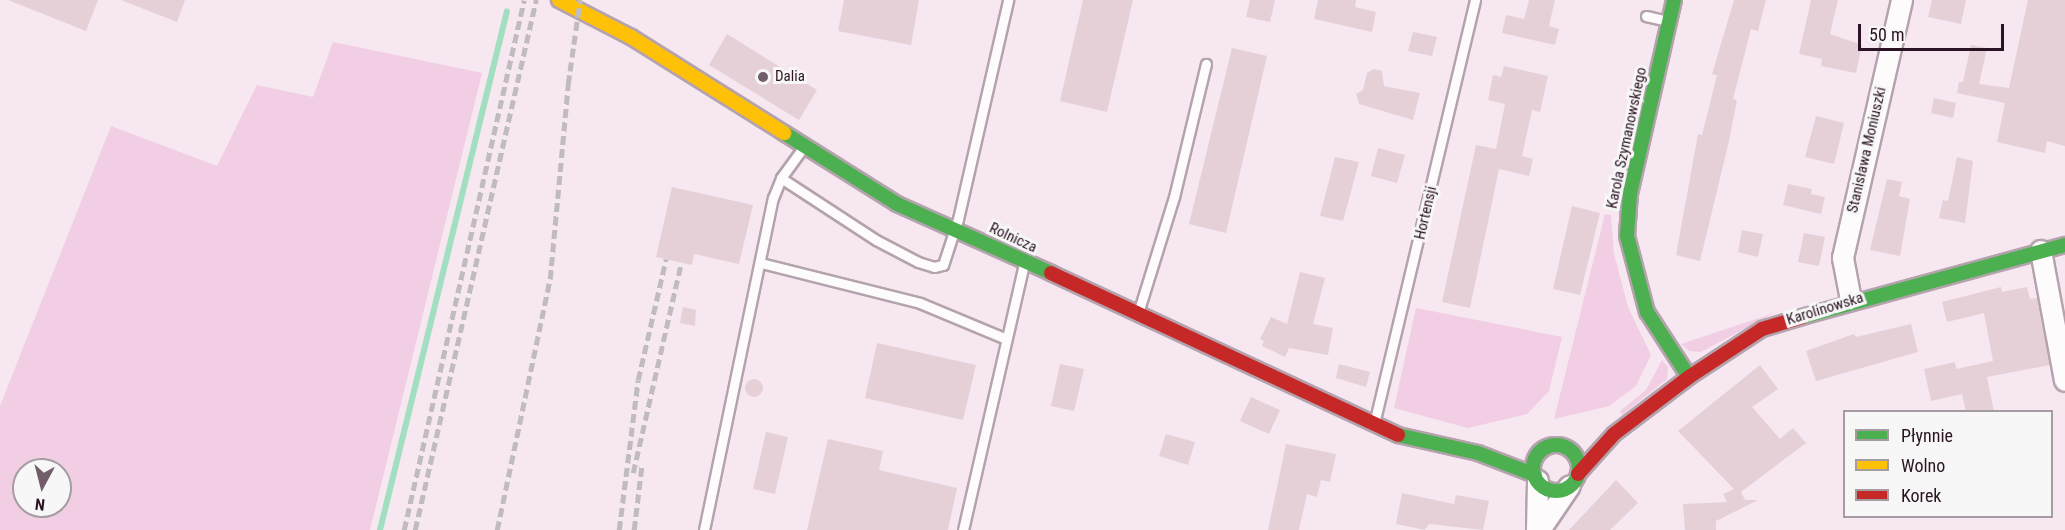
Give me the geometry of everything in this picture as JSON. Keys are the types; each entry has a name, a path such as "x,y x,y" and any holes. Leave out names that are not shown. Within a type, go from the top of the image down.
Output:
{"street":[{"name":"Rolnicza","path":"559,0 631,37 884,198 1138,312 1374,425 1416,441 1478,453 1536,478"},
{"name":"Karola Szymanowskiego","path":"1674,0 1630,193 1627,236 1647,312 1689,376"},
{"name":"Stanisława Moniuszki","path":"1851,300 1843,258 1902,0"},
{"name":"Karolinowska","path":"1538,530 1574,480 1614,434 1689,376 1762,329 1851,300 2065,245"},
{"path":"2041,251 2065,381"},
{"name":"Karolinowska","path":"1563,446 1614,434"},
{"path":"1563,446 1574,454 1574,480 1550,489 1536,478 1534,461 1543,449 1563,446"},
{"name":"Rolnicza","path":"1478,453 1543,449"},
{"name":"Karolinowska","path":"1536,478 1538,530"}],"lane":[{"path":"781,178 876,240 934,267 944,265 955,230 1008,0"},
{"name":"Hortensji","path":"1374,425 1475,0"},
{"path":"1646,16 1669,21"},
{"path":"1138,312 1174,197 1206,64"},
{"path":"704,530 773,198 781,178 804,147"},
{"path":"963,530 1004,338 1024,261"},
{"path":"761,263 920,303 1004,338"}],"shaded area":[{"path":"333,42 482,73 370,530 0,530 0,406 111,126 217,166 257,85 313,97"},
{"path":"1605,214 1611,215 1614,254 1628,307 1651,355 1636,386 1609,406 1554,419"},
{"path":"1416,308 1562,337 1549,391 1527,414 1468,428 1394,408"},
{"path":"1774,313 1701,352 1689,351 1681,344"},
{"path":"1662,360 1668,367 1667,379 1622,415 1620,411 1646,390"}],"building":[{"path":"8,0 98,0 86,31"},
{"path":"121,0 185,0 177,22"},
{"path":"844,0 919,0 911,45 838,31"},
{"path":"1083,0 1133,0 1107,112 1060,101"},
{"path":"1250,0 1275,0 1270,22 1246,17"},
{"path":"1318,0 1356,0 1355,7 1376,12 1372,32 1314,19"},
{"path":"1529,0 1555,0 1549,26 1559,29 1555,45 1502,33 1506,15 1524,19"},
{"path":"1734,0 1766,0 1758,31 1751,29 1733,99 1737,100 1729,141 1700,261 1676,255 1698,134 1702,135 1717,75 1712,74"},
{"path":"1811,0 1838,0 1830,34 1862,45 1856,73 1821,66 1822,59 1799,54"},
{"path":"1932,0 1966,0 1961,24 1928,17"},
{"path":"2028,0 2065,0 2065,146 2047,141 2045,153 1997,142 2005,103 1957,93 1959,82 1963,82 1971,45 1987,48 1979,84 2009,88"},
{"path":"1413,32 1437,37 1432,56 1408,51"},
{"name":"Dalia","path":"727,34 817,90 799,120 709,65"},
{"path":"1232,48 1267,56 1226,233 1189,224"},
{"path":"1504,66 1548,76 1540,112 1532,110 1522,156 1533,159 1529,176 1499,169 1470,308 1442,302 1476,145 1496,149 1505,104 1488,100 1493,75 1501,77"},
{"path":"1373,69 1382,71 1384,86 1420,93 1413,120 1359,104 1356,94 1363,90 1367,73"},
{"path":"1934,98 1956,103 1953,118 1931,113"},
{"path":"1816,116 1844,123 1834,164 1805,157"},
{"path":"1378,148 1405,155 1397,183 1371,176"},
{"path":"1335,157 1359,162 1343,221 1320,216"},
{"path":"1957,157 1973,161 1965,223 1939,218 1943,200 1948,201"},
{"path":"1887,179 1902,182 1899,196 1910,199 1900,256 1870,250"},
{"path":"1788,184 1812,189 1811,194 1825,197 1821,214 1783,205"},
{"path":"672,187 753,205 739,264 694,254 692,265 656,257"},
{"path":"1572,206 1600,213 1580,295 1553,289"},
{"path":"1742,230 1763,234 1758,257 1738,252"},
{"path":"1804,233 1825,237 1819,266 1798,262"},
{"path":"1300,272 1325,278 1313,324 1333,328 1328,355 1289,348 1285,357 1262,346 1264,341 1260,339 1271,317 1287,324"},
{"path":"2001,287 2002,292 2027,287 2030,299 2037,298 2050,365 1987,377 1994,410 1966,410 1962,394 1931,401 1924,369 1955,362 1956,369 1993,361 1984,313 1947,322 1942,302"},
{"path":"683,307 696,310 695,326 680,323"},
{"path":"1911,324 1918,352 1816,381 1806,351 1854,334 1856,337"},
{"path":"877,343 976,365 963,420 865,398"},
{"path":"1060,364 1084,369 1074,411 1051,406"},
{"path":"1339,364 1370,372 1366,387 1336,378"},
{"path":"1760,365 1778,389 1752,407 1780,439 1793,428 1806,443 1741,492 1745,500 1758,500 1716,521 1716,530 1685,530 1683,504 1727,502 1723,494 1734,489 1678,431"},
{"path":"754,379 760,382 763,388 760,394 754,397 748,394 745,388 748,382"},
{"path":"1251,397 1280,410 1269,434 1240,421"},
{"path":"766,432 788,437 775,494 753,489"},
{"path":"1166,434 1195,442 1188,465 1159,456"},
{"path":"828,439 883,451 879,470 957,488 948,530 807,530"},
{"path":"1286,444 1336,454 1330,482 1321,480 1317,497 1307,494 1299,530 1268,530"},
{"path":"1616,480 1638,503 1610,530 1569,530"},
{"path":"1402,493 1454,504 1456,495 1489,501 1483,530 1429,524 1425,530 1396,524"}],"waterway":[{"path":"380,530 507,11"}],"railway":[{"path":"404,530 524,0"},
{"path":"415,530 536,0"},
{"path":"497,530 550,279 568,84 580,0"},
{"path":"619,530 638,380 666,259"},
{"path":"633,473 681,263"},
{"path":"634,530 642,463"}],"traffic: fast":[{"path":"1674,0 1630,193 1627,236 1647,312 1689,377"},
{"path":"784,133 897,204 1051,273"},
{"path":"1802,317 2065,245"},
{"path":"1398,435 1478,453 1535,475"},
{"path":"1556,445 1572,452 1579,468 1572,484 1556,491 1540,484 1533,468 1540,452 1556,445"}],"traffic: slow":[{"path":"559,0 631,37 784,133"}],"traffic: jam":[{"path":"1051,273 1398,435"},
{"path":"1578,474 1614,434 1689,377 1762,329 1802,317"}],"place":[{"name":"Dalia","path":"763,77"}]}
